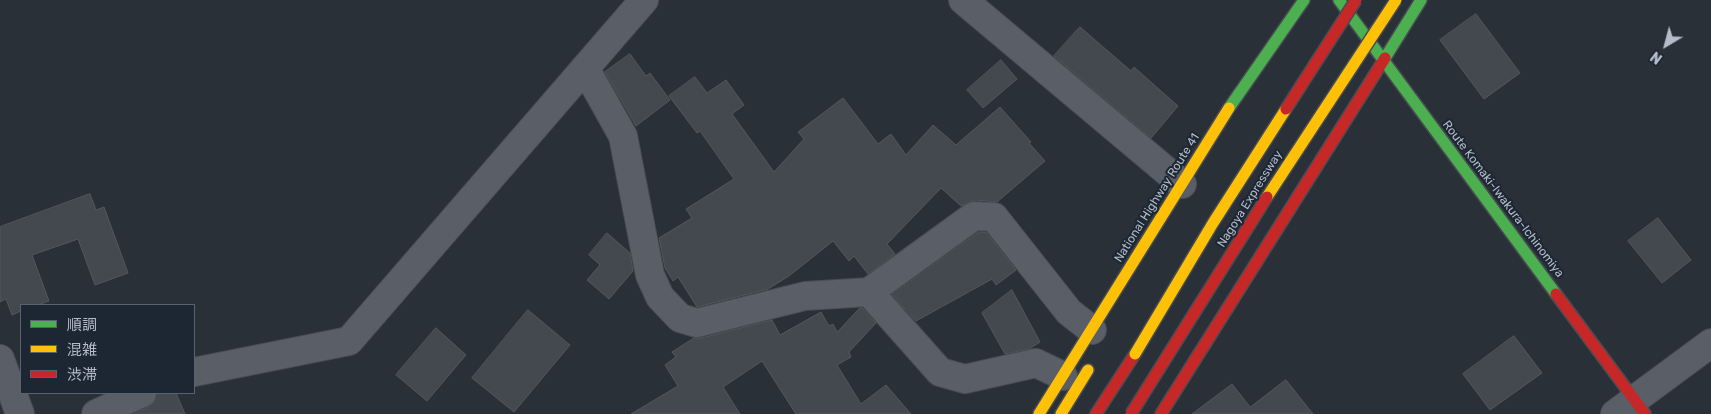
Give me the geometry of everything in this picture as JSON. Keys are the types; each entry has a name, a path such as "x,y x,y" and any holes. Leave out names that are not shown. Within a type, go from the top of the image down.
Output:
{"main road":[{"name":"National Highway Route 41","path":"1039,414 1226,113 1304,0"},
{"name":"Route Komaki-Iwakura-Ichinomiya","path":"1339,0 1632,409"},
{"path":"1096,414 1213,223 1356,0"},
{"name":"Nagoya Expressway","path":"1131,414 1296,151 1396,0"},
{"path":"1161,414 1420,0"},
{"path":"1062,414 1093,362"}],"street":[{"path":"195,372 349,341 644,0"},
{"path":"963,0 1182,184"},
{"path":"585,68 623,136 650,275 660,297 680,318 697,323 805,296 869,292 974,216 994,217 1069,312 1092,330"},
{"path":"869,292 940,372 965,379 1036,363 1062,376"},
{"path":"1632,409 1711,343"},
{"path":"0,359 20,414"},
{"path":"96,414 140,394"}],"building":[{"path":"1476,14 1520,73 1484,99 1440,40"},
{"path":"1080,27 1131,71 1134,67 1178,106 1151,138 1054,56"},
{"path":"630,54 646,76 650,73 670,100 636,126 605,72"},
{"path":"1001,60 1017,79 983,108 967,90"},
{"path":"695,77 707,93 726,80 744,105 732,114 774,172 804,139 798,132 843,98 878,144 891,134 906,155 933,125 956,145 1000,107 1045,161 997,202 975,200 961,206 941,188 887,244 895,254 868,274 854,256 849,261 833,241 789,276 768,289 697,307 678,277 673,281 665,268 659,238 692,218 686,209 734,179 700,131 697,133 669,96"},
{"path":"90,194 96,210 104,207 128,273 95,285 78,239 32,255 49,301 41,304 20,304 20,311 12,315 6,299 0,302 0,227"},
{"path":"1658,218 1691,260 1662,283 1628,241"},
{"path":"979,232 986,232 1016,270 996,285 992,279 916,321 892,295"},
{"path":"607,233 630,253 633,271 609,299 587,280 600,265 589,255"},
{"path":"1012,290 1040,342 1029,349 1005,354 982,313"},
{"path":"860,308 876,323 849,352 851,357 837,365 861,404 886,385 911,414 796,414 762,361 723,387 740,414 631,414 678,386 665,365 676,357 672,352 694,338 701,338 772,320 780,335 821,312 829,326 833,324 837,332"},
{"path":"528,310 570,345 514,412 472,378"},
{"path":"436,328 466,355 427,401 396,375"},
{"path":"1514,336 1542,373 1490,410 1463,374"},
{"path":"1286,380 1313,414 1192,414 1232,384 1250,407"},
{"path":"157,394 176,394 185,414 134,414 154,402"}],"traffic: fast":[{"path":"1229,108 1304,0"},
{"path":"1339,0 1556,294"},
{"path":"1385,58 1421,0"}],"traffic: slow":[{"path":"1267,197 1396,0"},
{"path":"1039,414 1229,108"},
{"path":"1135,354 1213,223 1286,109"},
{"path":"1061,414 1088,370"}],"traffic: jam":[{"path":"1286,109 1356,0"},
{"path":"1161,414 1385,58"},
{"path":"1131,414 1267,197"},
{"path":"1556,294 1645,414"},
{"path":"1096,414 1135,354"}]}
